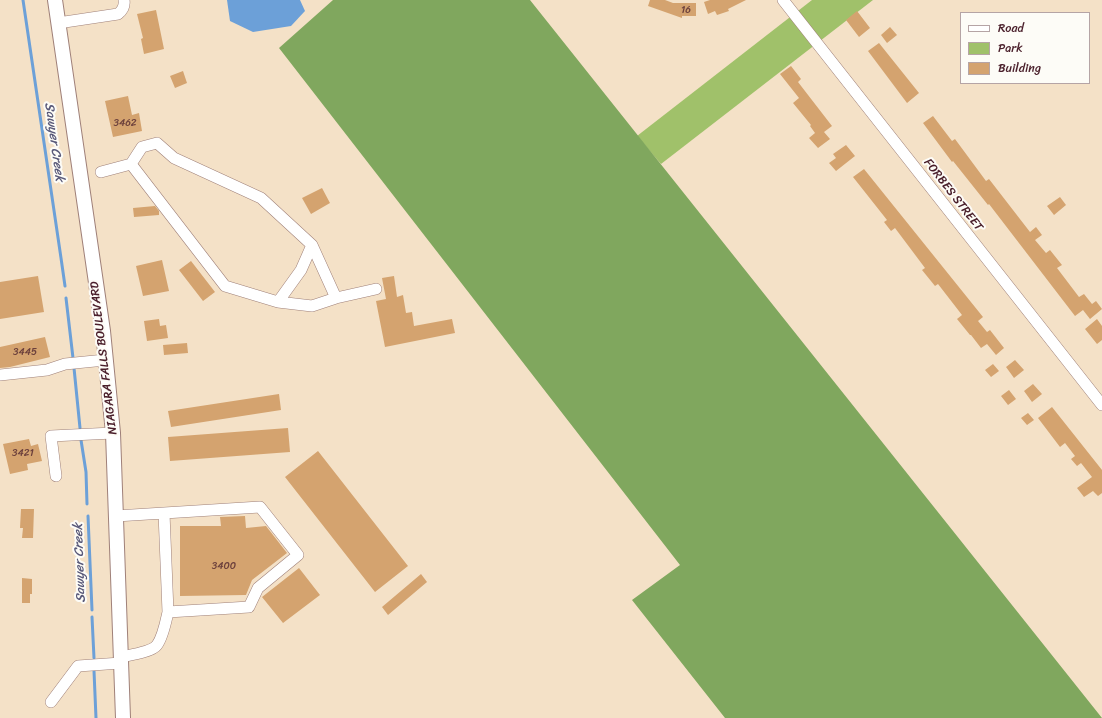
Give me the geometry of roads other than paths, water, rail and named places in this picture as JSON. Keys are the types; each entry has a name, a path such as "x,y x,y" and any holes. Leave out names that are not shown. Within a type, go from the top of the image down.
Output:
{"main road":[{"name":"NIAGARA FALLS BOULEVARD","path":"55,0 103,331 113,433 122,718"}],"street":[{"path":"58,23 118,14 123,9 125,4 124,0"},
{"name":"FORBES STREET","path":"783,0 1102,405"},
{"path":"101,172 131,164 142,147 157,143 174,158 262,198 312,245 336,298"},
{"path":"131,164 225,286 278,302 312,306 336,298 376,289"},
{"path":"278,302 301,270 312,245"},
{"path":"0,375 47,370 65,364 105,360"},
{"path":"56,476 51,436 113,433"},
{"path":"116,516 260,507 298,555 258,588 249,607 168,612"},
{"path":"51,702 78,666 121,660 157,646 164,629 168,612 164,513"}],"water":[{"path":"227,0 300,0 305,11 291,26 253,32 230,21"}],"waterway":[{"name":"Sawyer Creek","path":"23,0 65,286"},
{"name":"Sawyer Creek","path":"66,298 73,358"},
{"name":"Sawyer Creek","path":"74,368 80,428"},
{"name":"Sawyer Creek","path":"81,440 86,472 87,504"},
{"name":"Sawyer Creek","path":"88,516 92,610"},
{"name":"Sawyer Creek","path":"92,617 94,658"},
{"name":"Sawyer Creek","path":"94,671 96,718"}]}
